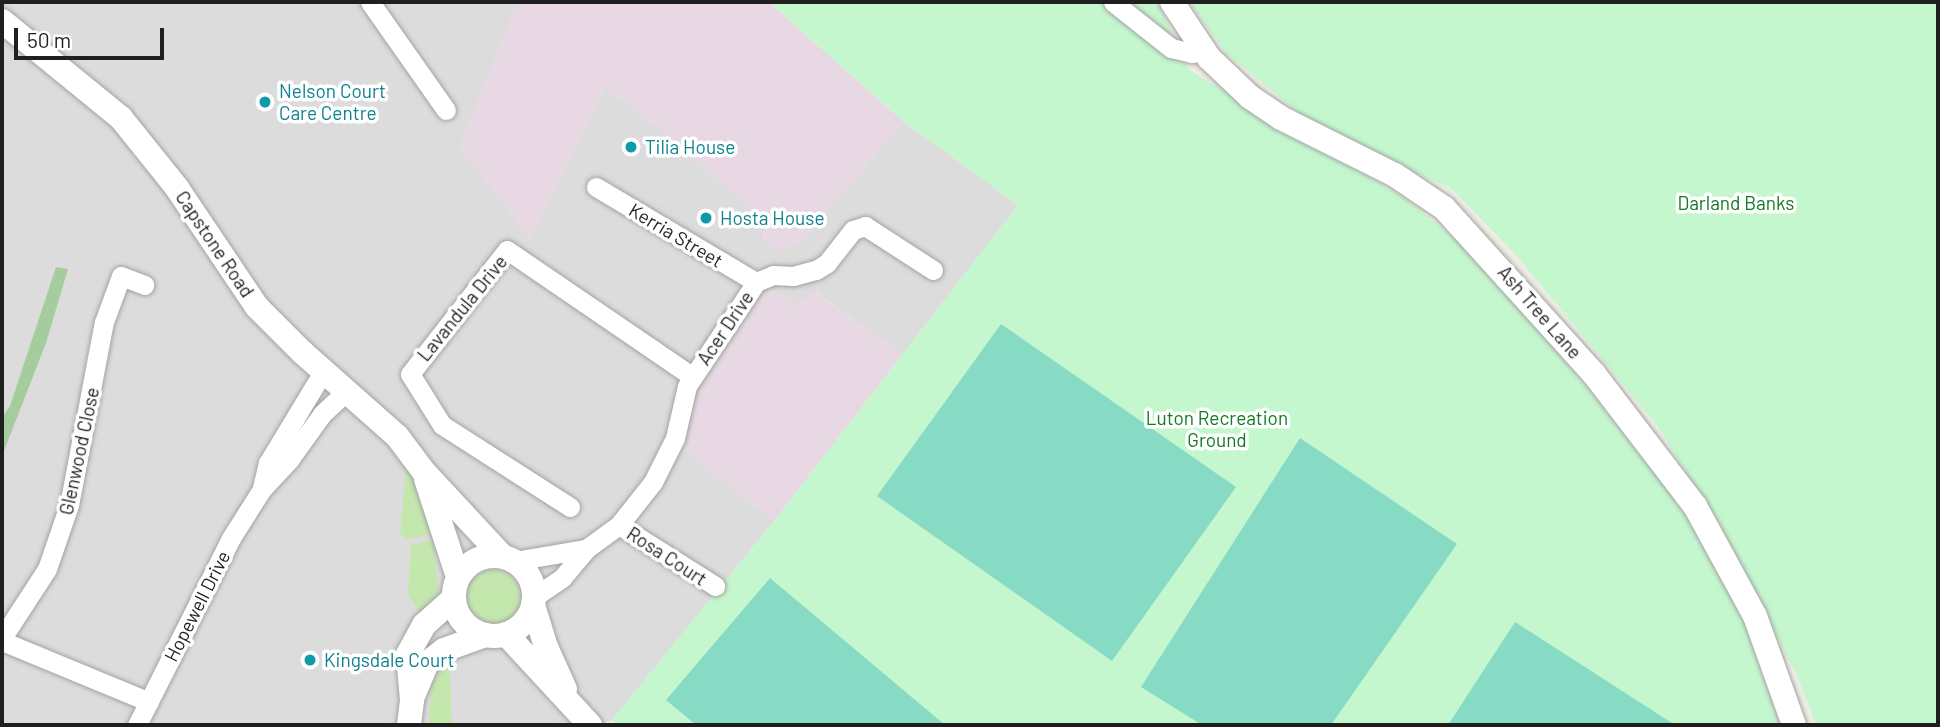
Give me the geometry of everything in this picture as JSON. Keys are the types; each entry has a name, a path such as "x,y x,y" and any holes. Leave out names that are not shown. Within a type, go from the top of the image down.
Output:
{"street":[{"path":"370,2 446,110"},
{"path":"1113,2 1171,48 1192,53 1203,50"},
{"name":"Ash Tree Lane","path":"1172,2 1203,50 1235,85 1281,118 1395,175 1444,208 1594,374 1695,506 1755,616 1794,725"},
{"name":"Capstone Road","path":"2,21 121,118 177,188 257,307 397,436 424,472 508,559"},
{"name":"Kerria Street","path":"596,187 756,282"},
{"name":"Acer Drive","path":"533,601 562,578 586,549 619,524 653,482 667,459 675,438 687,386 756,282 773,275 793,276 817,270 827,263 853,230 865,226 933,270"},
{"name":"Lavandula Drive","path":"570,507 442,425 410,374 507,250 693,377"},
{"name":"Glenwood Close","path":"144,285 121,276 104,322 69,505 47,569 2,639 149,702"},
{"name":"Hopewell Drive","path":"262,489 268,463 324,370"},
{"name":"Hopewell Drive","path":"137,725 231,538 262,489 289,460 322,414 347,391"},
{"name":"Capstone Road","path":"424,472 456,588"},
{"name":"Rosa Court","path":"619,524 715,586"},
{"name":"Acer Drive","path":"508,559 586,549"},
{"path":"409,725 412,700 408,654 424,625 477,559 508,559 532,583 533,601 546,647 582,717"},
{"path":"456,588 458,615 469,628 495,634 582,717"},
{"path":"412,700 427,663 444,650 525,622 533,601"}],"shaded area":[{"path":"2,2 518,2 460,146 530,238 605,87 658,127 765,222 763,239 785,248 799,243 904,122 1018,205 902,355 816,292 797,305 768,288 686,450 774,521 612,720 598,725 2,725"},
{"path":"518,2 769,2 904,122 799,243 785,248 782,253 763,239 765,222 658,127 605,87 530,238 460,146"},
{"path":"767,288 797,305 815,292 902,355 774,521 686,450 698,395"}],"green space":[{"name":"Luton Recreation Ground","path":"769,2 1158,2 1189,70 1408,200 1492,271 1668,488 1703,540 1754,636 1787,725 617,725 612,720 774,521 1018,205 902,120"},
{"name":"Darland Banks","path":"1189,2 1938,2 1938,725 1816,725 1796,673 1699,493 1656,424 1515,254 1452,189 1320,130 1226,53"},
{"path":"56,267 68,269 46,343 2,456 2,417 10,406"},
{"path":"1001,324 1236,487 1112,661 877,496"},
{"path":"1300,438 1457,544 1331,725 1202,725 1141,687"},
{"path":"406,468 418,483 432,534 406,539 400,533"},
{"path":"433,540 439,594 424,620 408,595 411,545"},
{"path":"493,570 512,578 520,597 512,616 493,624 474,616 466,597 474,578"},
{"path":"770,578 945,725 696,725 666,700"},
{"path":"1515,622 1675,725 1448,725"},
{"path":"446,665 450,677 452,725 428,725 432,683"}],"place":[{"name":"Nelson Court Care Centre","path":"265,102"},
{"name":"Tilia House","path":"631,147"},
{"name":"Hosta House","path":"706,218"},
{"name":"Kingsdale Court","path":"310,660"}]}
